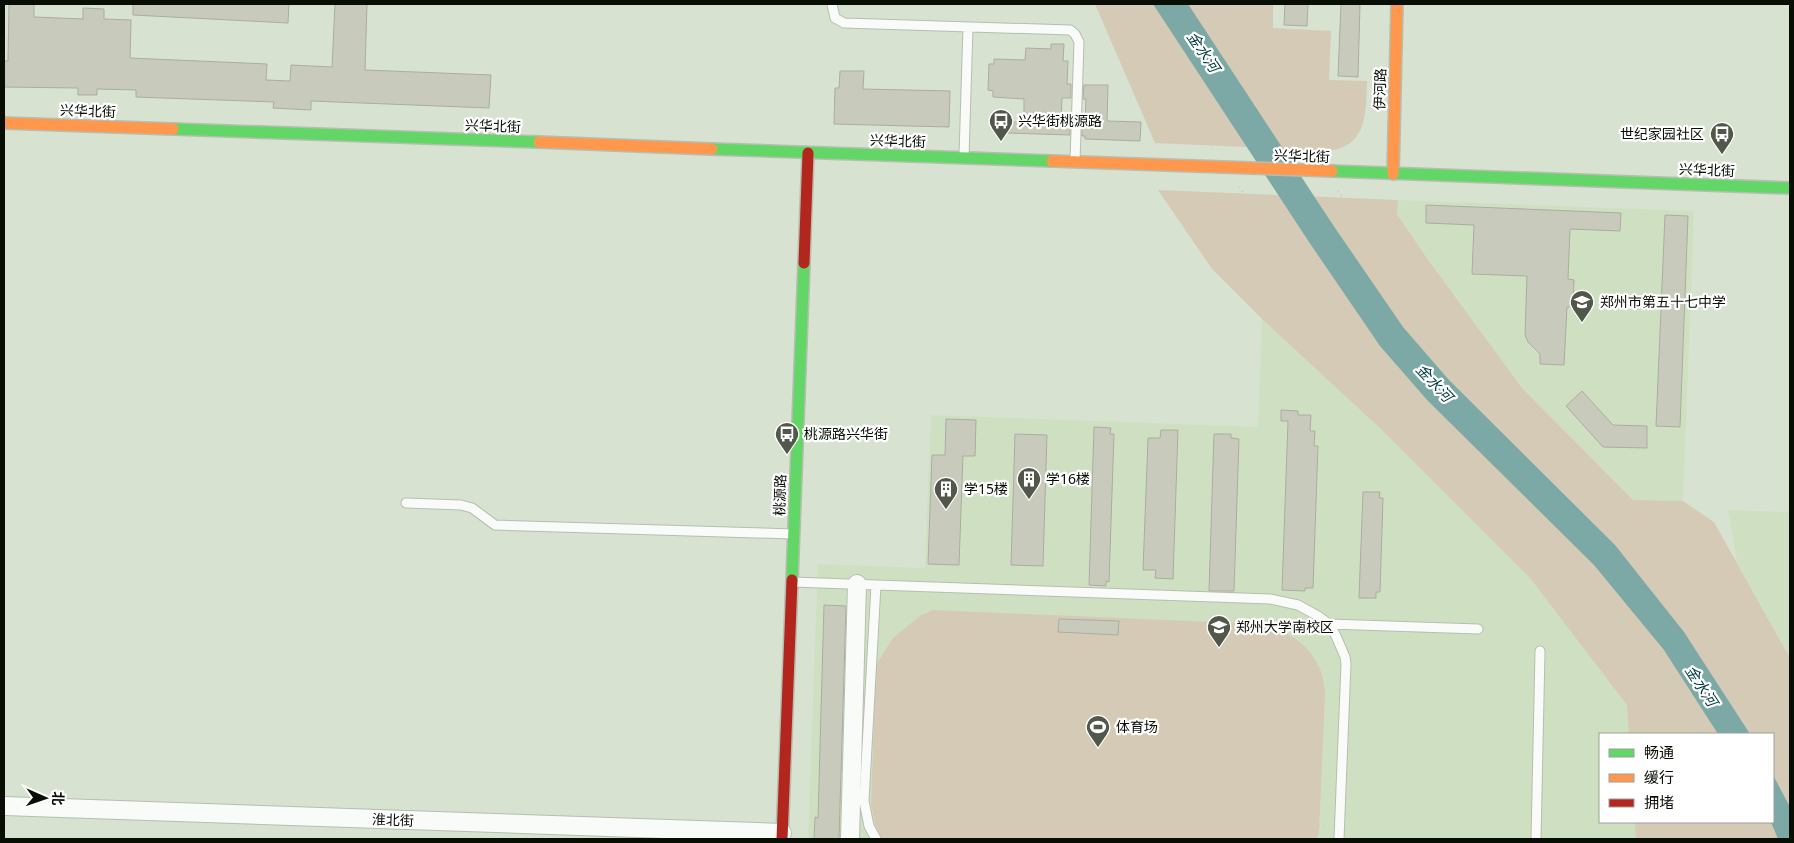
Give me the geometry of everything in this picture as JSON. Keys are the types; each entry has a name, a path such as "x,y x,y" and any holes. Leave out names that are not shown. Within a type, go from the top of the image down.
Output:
{"street":[{"name":"伊河路","path":"1393,174 1397,4"},
{"name":"兴华北街","path":"4,123 1790,188"},
{"name":"桃源路","path":"782,836 808,153"},
{"path":"850,839 856,584"},
{"name":"淮北街","path":"4,806 782,836"}],"lane":[{"path":"832,4 835,18 844,23 1070,30 1076,34 1079,42 1075,163"},
{"path":"964,158 968,27"},
{"path":"406,503 461,505 472,508 495,525 794,534"},
{"path":"792,582 1270,599 1298,605 1329,624 1336,636 1346,664 1339,839"},
{"path":"876,585 864,801 869,826 876,839"},
{"path":"1329,624 1478,629"},
{"path":"1536,839 1540,651"}],"path":[{"path":"1121,4 1128,12 1224,168 1391,382 1586,582 1653,661 1705,733"},
{"path":"1211,4 1319,172 1458,353 1681,583 1774,708 1790,741"},
{"path":"1266,809 1320,826 1339,828"},
{"path":"1751,823 1759,839"}],"shaded area":[{"path":"1095,4 1273,4 1273,28 1331,31 1329,80 1367,81 1365,115 1360,131 1349,144 1331,151 1155,143"},
{"path":"1158,190 1398,200 1397,214 1426,257 1522,388 1633,500 1683,501 1714,522 1790,658 1790,839 1636,839 1635,823 1774,823 1774,733 1629,733 1627,705 1530,578 1382,430 1262,319 1212,269"},
{"name":"郑州市第五十七中学","path":"1398,200 1694,211 1683,501 1633,500 1522,388 1426,257 1397,214"},
{"name":"郑州大学南校区","path":"1262,319 1292,320 1691,733 1599,733 1599,823 1735,823 1745,839 808,839 818,564 925,568 931,415 1258,427"},
{"path":"1728,510 1790,512 1790,658 1737,562"},
{"name":"体育场","path":"933,610 1261,624 1288,634 1310,652 1320,669 1325,692 1319,833 1316,839 881,839 877,834 871,804 876,665 893,638 921,615"}],"water":[{"name":"金水河","path":"1153,4 1188,4 1333,225 1403,327 1449,380 1615,545 1684,632 1749,733 1717,733 1664,650 1594,565 1428,401 1380,346 1309,242"},
{"path":"1774,777 1790,807 1790,839 1778,839 1771,823 1774,823"}],"building":[{"path":"9,4 34,4 34,17 83,19 83,8 104,9 104,19 131,20 130,58 267,64 266,80 290,81 291,65 332,67 335,4 367,4 365,70 491,75 489,108 311,101 311,110 273,108 274,102 136,97 136,90 97,89 97,95 78,95 78,88 4,87 4,61 8,61"},
{"path":"133,4 289,4 288,23 133,15"},
{"path":"1285,4 1308,4 1307,26 1284,25"},
{"path":"1341,4 1360,4 1358,77 1338,76"},
{"path":"1051,44 1064,44 1063,61 1068,61 1067,84 1071,84 1071,98 1062,98 1061,124 1070,124 1070,135 1007,133 1007,122 1024,122 1024,99 993,97 993,91 988,90 989,64 994,64 994,59 1025,60 1026,48 1051,49"},
{"path":"840,71 864,71 863,89 950,91 949,127 834,124 835,88 839,88"},
{"path":"1084,85 1108,85 1107,121 1141,122 1140,141 1085,139 1085,136 1082,136 1082,124 1085,124 1086,99 1083,99"},
{"path":"1426,205 1621,213 1620,231 1570,229 1568,279 1574,280 1573,307 1567,307 1564,365 1540,364 1540,354 1528,342 1525,335 1527,276 1472,274 1474,225 1426,223"},
{"path":"1665,215 1688,216 1680,427 1656,426"},
{"path":"1582,391 1613,425 1647,426 1647,448 1603,447 1566,406"},
{"path":"1281,410 1298,411 1298,415 1311,415 1310,431 1315,431 1314,446 1318,446 1313,588 1305,588 1305,591 1282,590 1288,421 1281,421"},
{"name":"学15楼","path":"946,419 976,420 975,456 963,456 959,565 928,564 932,455 945,455"},
{"path":"1094,427 1111,428 1110,434 1114,434 1109,582 1106,581 1106,586 1089,585"},
{"path":"1161,430 1178,430 1173,579 1155,578 1156,570 1143,570 1148,438 1160,438"},
{"name":"学16楼","path":"1015,434 1047,435 1043,566 1011,565"},
{"path":"1214,434 1231,434 1231,438 1239,439 1234,591 1209,591"},
{"path":"1363,492 1380,492 1379,498 1383,498 1380,592 1376,592 1376,598 1359,598"},
{"path":"824,605 846,606 839,839 814,839 815,817 818,818"},
{"path":"1059,619 1119,621 1118,635 1058,632"}],"traffic: fast":[{"path":"173,129 539,142"},
{"path":"712,149 1052,161"},
{"path":"1332,171 1790,188"},
{"path":"792,580 804,263"}],"traffic: slow":[{"path":"1393,174 1397,4"},
{"path":"4,123 173,129"},
{"path":"539,142 712,149"},
{"path":"1052,161 1332,171"}],"traffic: jam":[{"path":"804,263 808,153"},
{"path":"782,839 792,580"}],"place":[{"name":"兴华街桃源路","path":"1001,142"},
{"name":"世纪家园社区","path":"1722,155"},
{"name":"郑州市第五十七中学","path":"1582,323"},
{"name":"桃源路兴华街","path":"787,455"},
{"name":"学16楼","path":"1029,500"},
{"name":"学15楼","path":"946,510"},
{"name":"郑州大学南校区","path":"1219,648"},
{"name":"体育场","path":"1098,748"}]}
